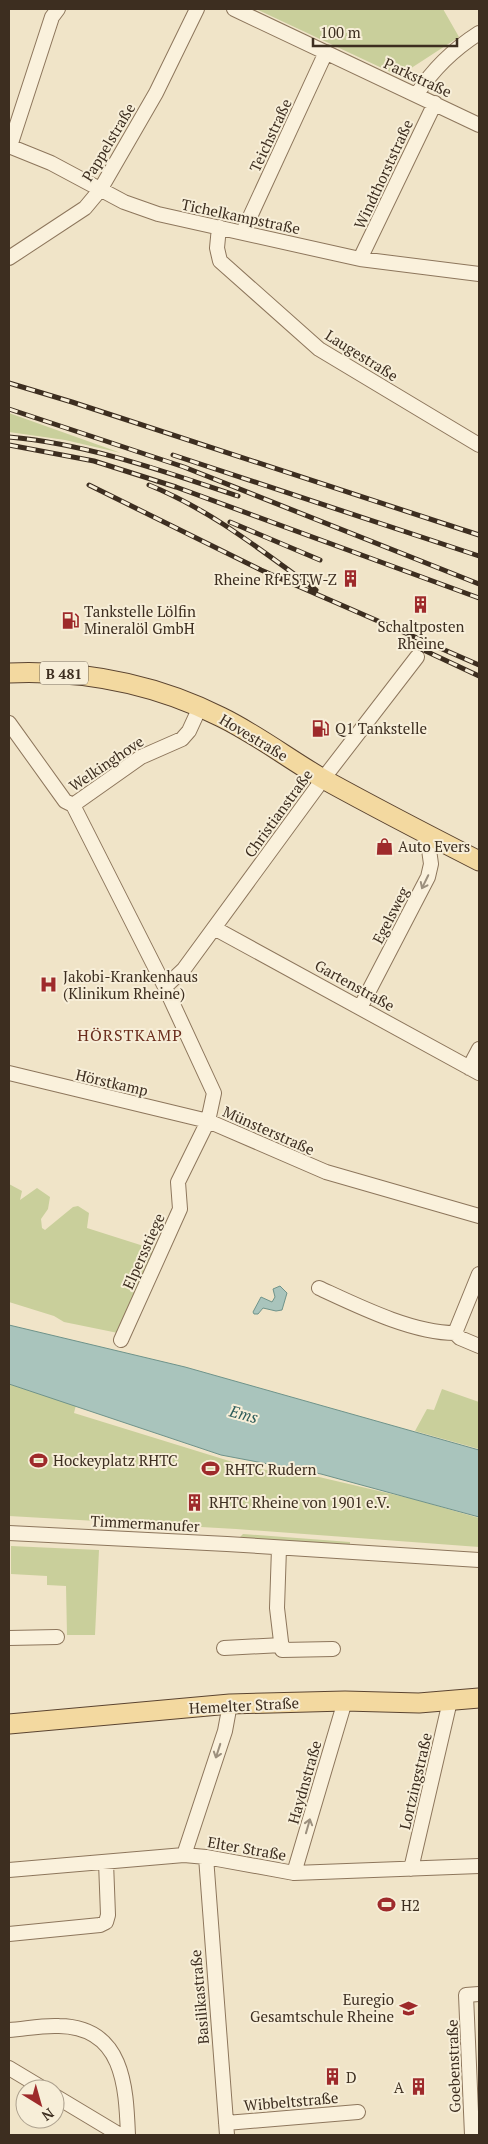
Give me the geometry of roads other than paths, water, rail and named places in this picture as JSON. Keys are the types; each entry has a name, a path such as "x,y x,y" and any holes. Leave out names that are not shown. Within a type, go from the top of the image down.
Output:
{"main road":[{"name":"Hovestraße","path":"9,673 40,672 87,675 167,694 200,707 223,718 323,779 479,861"},
{"name":"Hemelter Straße","path":"9,1724 230,1704 450,1701 479,1698"}],"street":[{"path":"9,146 52,17 58,9"},
{"name":"Pappelstraße","path":"9,258 85,208 100,190 156,93 197,9"},
{"name":"Parkstraße","path":"234,9 479,125"},
{"path":"417,94 432,71 465,42 479,33"},
{"name":"Teichstraße","path":"243,232 326,52"},
{"name":"Windthorststraße","path":"360,259 434,103"},
{"name":"Tichelkampstraße","path":"9,146 51,163 124,202 158,214 360,259 479,274"},
{"name":"Laugestraße","path":"219,227 216,248 220,261 318,349 479,445"},
{"name":"Christianstraße","path":"165,987 184,969 323,779 416,657"},
{"name":"Welkinghove","path":"71,805 141,757 182,738 189,731 200,707"},
{"name":"Münsterstraße","path":"9,722 71,805 165,987 214,1093 208,1121 326,1172 479,1216"},
{"name":"Egelsweg","path":"361,1006 428,877 431,864 427,835"},
{"name":"Gartenstraße","path":"214,928 361,1006 474,1070"},
{"path":"474,1070 479,1049"},
{"name":"Hörstkamp","path":"9,1073 208,1121"},
{"name":"Elpersstiege","path":"122,1340 180,1209 178,1182 208,1121"},
{"path":"455,1333 479,1274"},
{"path":"319,1288 366,1308 425,1329 455,1333 460,1338 479,1346"},
{"name":"Timmermanufer","path":"9,1533 479,1560"},
{"path":"279,1548 277,1608 282,1650 333,1649"},
{"path":"9,1638 57,1637"},
{"path":"224,1648 282,1645"},
{"name":"Haydnstraße","path":"294,1873 345,1701"},
{"name":"Lortzingstraße","path":"411,1869 450,1701"},
{"path":"184,1855 225,1731 230,1704"},
{"name":"Elter Straße","path":"9,1870 184,1855 206,1857 294,1873 479,1866"},
{"name":"Basilikastraße","path":"206,1857 226,2129"},
{"path":"9,1934 100,1925 106,1922 108,1915 106,1862"},
{"name":"Goebenstraße","path":"472,2135 473,1995"},
{"path":"9,2030 58,2026 72,2027 89,2032 104,2043 116,2057 123,2075 128,2135"},
{"path":"9,2068 27,2079"},
{"path":"65,2102 120,2135"},
{"name":"Wibbeltstraße","path":"226,2129 358,2112"}],"water":[{"path":"280,1286 287,1293 282,1310 276,1311 263,1308 258,1314 254,1314 253,1312 261,1297 272,1302 275,1297 273,1289"},
{"name":"Ems","path":"9,1325 185,1367 479,1450 479,1517 321,1474 221,1455 9,1384"}],"railway":[{"path":"9,383 479,535"},
{"path":"9,409 184,467 479,584"},
{"path":"9,437 96,452 153,468 238,496"},
{"path":"9,445 94,461 176,487 479,598"},
{"path":"173,455 479,556"},
{"path":"89,485 261,570 479,665"},
{"path":"149,485 194,506 236,532 316,590"},
{"path":"230,522 320,560"},
{"path":"400,639 479,676"}],"place":[{"name":"Rheine Rf ESTW-Z","path":"351,579"},
{"name":"Schaltposten Rheine","path":"421,605"},
{"name":"Tankstelle Lölfin Mineralöl GmbH","path":"70,620"},
{"name":"Q1 Tankstelle","path":"321,728"},
{"name":"Auto Evers","path":"384,846"},
{"name":"Jakobi-Krankenhaus (Klinikum Rheine)","path":"49,985"},
{"name":"Hockeyplatz RHTC","path":"39,1460"},
{"name":"RHTC Rudern","path":"211,1469"},
{"name":"RHTC Rheine von 1901 e.V.","path":"195,1502"},
{"name":"H2","path":"387,1905"},
{"name":"Euregio Gesamtschule Rheine","path":"408,2008"},
{"name":"D","path":"332,2077"},
{"name":"A","path":"418,2087"}],"district":[{"name":"HÖRSTKAMP","path":"130,1035"}]}
